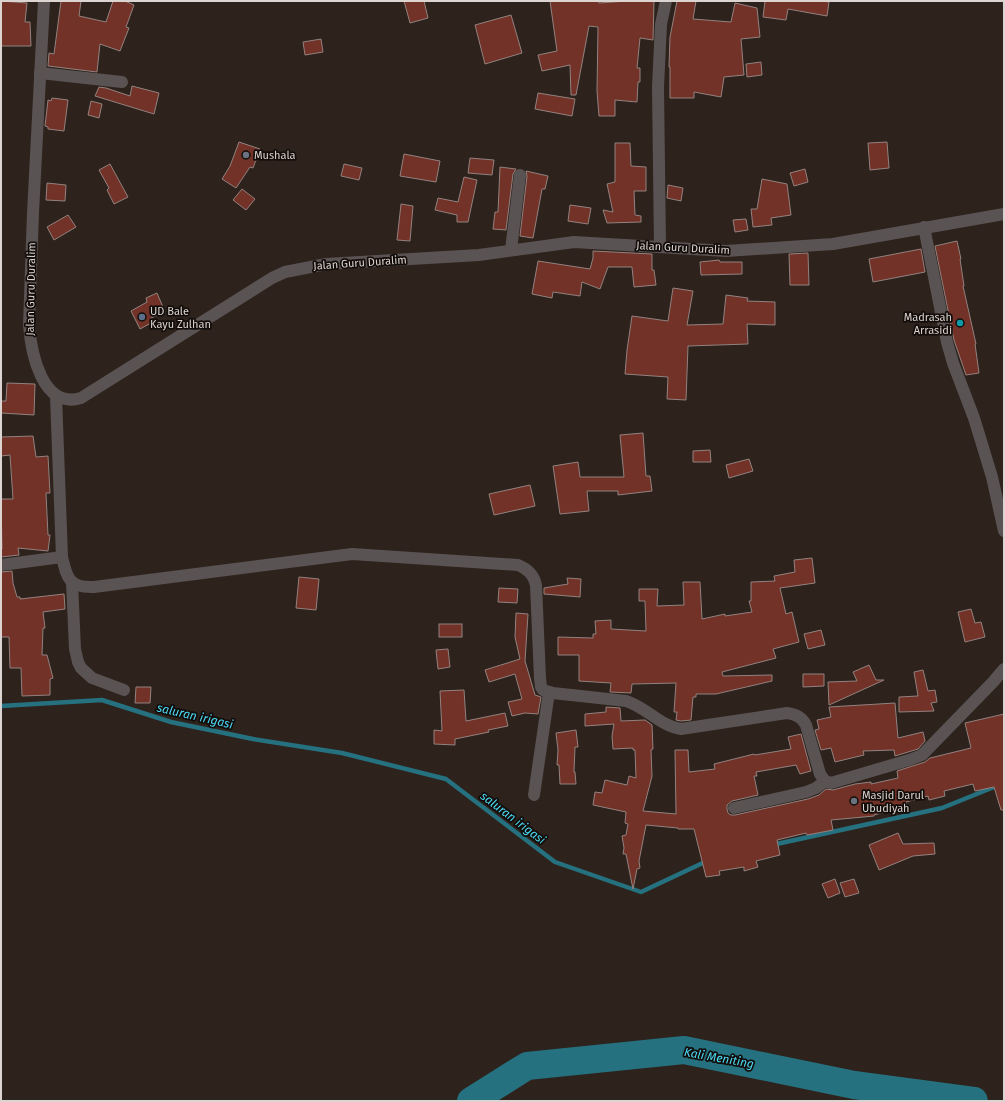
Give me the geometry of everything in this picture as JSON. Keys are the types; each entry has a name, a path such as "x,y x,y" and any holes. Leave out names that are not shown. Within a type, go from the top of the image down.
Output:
{"street":[{"name":"Jalan Guru Duralim","path":"44,1 33,213 29,325 30,342 40,373 47,385 56,396 69,400 81,398 210,318 258,285 285,272 326,264 479,255 574,242 726,251 833,244 1004,214"},
{"path":"660,247 658,87 661,24 666,1"},
{"path":"40,73 122,82"},
{"path":"511,250 520,175"},
{"path":"924,227 949,349 962,389 974,418 992,477 1004,531"},
{"path":"56,396 62,557 67,576 72,582 81,586 94,588 352,554 518,565 529,571 535,581 540,678 542,689 549,692 626,701 635,704 672,728 681,729 787,713 794,714 803,719 806,725 820,774 825,781 832,783 922,755 1004,669"},
{"path":"1,565 62,557"},
{"path":"72,582 75,649 78,662 81,668 92,678 124,690"},
{"path":"534,794 549,692"},
{"path":"734,808 806,792 816,788 825,781"}],"building":[{"path":"1,1 27,3 25,22 30,22 31,46 1,46"},
{"path":"61,1 81,1 79,16 106,22 113,1 125,1 134,5 126,27 129,28 120,51 100,44 97,72 48,66 49,53 54,54"},
{"path":"404,1 424,1 428,18 410,23"},
{"path":"550,1 598,1 599,3 654,1 653,40 640,38 637,68 640,68 640,82 638,82 637,102 615,100 615,116 599,116 597,91 598,27 589,26 576,95 571,95 570,65 542,71 538,55 557,51"},
{"path":"677,1 696,1 693,19 731,22 735,3 757,8 760,37 741,39 744,75 724,77 721,97 694,92 694,98 670,98 670,37"},
{"path":"765,1 829,2 827,16 788,9 786,20 763,17"},
{"path":"511,15 522,53 485,64 475,25"},
{"path":"321,39 323,52 305,55 303,42"},
{"path":"761,62 762,75 747,77 746,64"},
{"path":"132,86 159,93 154,114 95,96 99,87 130,96"},
{"path":"538,93 575,99 572,116 535,109"},
{"path":"52,98 68,100 64,131 48,129 48,127 45,126 48,100 51,101"},
{"path":"91,101 102,104 99,118 88,115"},
{"path":"239,142 260,149 253,168 250,167 236,188 222,179 230,166"},
{"path":"887,142 889,168 870,170 868,143"},
{"path":"615,143 630,143 631,166 646,167 646,191 634,191 635,215 641,216 641,222 607,223 603,210 613,212 607,184 615,182"},
{"path":"404,154 440,161 436,182 400,176"},
{"path":"470,158 494,160 492,175 468,173"},
{"path":"110,164 128,197 114,204 107,190 109,188 99,170"},
{"path":"344,164 362,168 359,180 341,176"},
{"path":"500,167 516,169 513,174 506,230 493,229 495,212 498,212"},
{"path":"805,169 808,182 794,186 790,173"},
{"path":"526,171 548,176 545,189 542,189 533,238 520,236 527,176"},
{"path":"464,177 477,180 468,222 457,222 457,215 435,210 438,198 458,202"},
{"path":"762,179 787,184 791,215 771,218 772,225 753,227 751,209 757,209"},
{"path":"47,183 66,185 65,201 46,200"},
{"path":"668,185 683,188 681,201 667,198"},
{"path":"242,189 255,199 246,210 233,200"},
{"path":"401,204 413,206 410,241 397,240"},
{"path":"570,205 591,208 588,224 568,221"},
{"path":"68,215 76,227 54,240 47,227"},
{"path":"746,219 748,230 735,232 733,220"},
{"path":"957,241 961,259 963,286 976,344 979,373 966,375 954,340 935,246"},
{"path":"921,249 925,272 873,282 869,259"},
{"path":"593,251 652,254 652,270 654,270 656,285 634,287 632,267 608,267 600,289 582,282 580,296 553,292 552,298 532,294 538,261 590,269"},
{"path":"808,253 809,285 790,285 789,254"},
{"path":"719,260 720,262 742,262 742,274 701,275 700,262"},
{"path":"673,288 693,291 687,325 723,324 726,295 748,298 747,301 775,302 775,325 747,324 748,344 688,346 686,400 667,399 668,377 625,374 632,316 668,321"},
{"path":"157,293 165,312 151,318 153,322 140,329 131,311 147,302 146,298"},
{"path":"7,383 35,384 34,415 1,413 1,401 6,401"},
{"path":"643,433 646,476 650,476 652,491 618,495 618,491 587,491 589,511 560,514 553,466 578,462 580,477 624,477 620,435"},
{"path":"33,436 36,457 48,456 50,493 46,493 48,535 50,535 48,551 18,548 19,555 1,557 1,499 13,499 10,455 1,456 1,437"},
{"path":"710,450 711,462 693,462 693,451"},
{"path":"749,459 753,471 729,478 726,465"},
{"path":"530,485 535,506 494,515 489,494"},
{"path":"812,558 815,583 780,588 786,614 792,612 799,642 773,649 776,658 722,672 723,676 772,675 772,681 716,694 696,694 696,697 693,697 691,720 676,720 677,712 674,712 676,683 632,684 631,693 610,692 611,683 579,681 579,655 558,655 558,637 593,638 593,634 596,634 595,621 611,620 611,629 646,631 645,601 639,601 639,589 658,589 657,606 684,605 683,582 700,582 702,619 725,614 725,616 752,612 749,601 751,601 751,582 775,581 774,576 795,572 794,560"},
{"path":"12,571 13,583 17,597 20,597 20,599 64,594 65,609 43,612 45,628 43,628 42,655 47,655 53,678 50,679 50,695 22,696 21,668 10,668 9,637 1,637 1,572"},
{"path":"299,577 319,579 316,610 296,608"},
{"path":"567,578 581,579 580,597 544,594 544,588 568,584"},
{"path":"499,588 518,589 517,603 498,602"},
{"path":"971,609 975,623 981,622 985,637 965,642 958,612"},
{"path":"516,613 528,614 525,661 535,695 541,697 538,714 525,713 512,716 508,702 522,699 515,674 489,682 485,670 520,659 515,637"},
{"path":"439,624 462,624 462,637 439,637"},
{"path":"821,630 825,645 808,649 804,634"},
{"path":"448,649 450,667 438,669 436,650"},
{"path":"869,665 876,680 884,680 829,705 828,682 857,681 853,672"},
{"path":"923,670 928,691 935,690 937,702 931,703 934,711 899,712 899,697 918,696 914,672"},
{"path":"803,674 824,674 824,686 803,687"},
{"path":"136,687 151,687 150,703 135,703"},
{"path":"464,690 466,721 505,713 508,726 488,730 489,732 455,739 455,745 434,744 434,730 442,731 440,691"},
{"path":"895,703 898,738 923,732 925,741 918,749 895,756 894,750 863,751 864,755 835,762 831,748 821,750 815,730 819,729 817,720 831,717 829,707"},
{"path":"606,707 620,708 621,721 645,720 652,725 652,776 643,811 676,814 675,750 688,750 689,772 715,769 714,764 754,754 791,749 788,737 801,734 811,771 800,774 796,765 756,772 757,776 754,776 758,795 732,801 727,805 728,813 731,815 808,799 819,795 826,789 833,790 855,784 871,782 871,784 898,778 897,771 925,762 930,758 971,748 965,723 1004,714 1004,810 1001,810 994,787 975,791 973,784 944,791 945,796 929,800 928,796 906,802 907,806 874,816 831,820 833,830 807,835 806,833 777,840 780,855 756,861 758,867 744,871 744,867 719,871 720,875 706,877 694,829 678,829 646,825 639,861 640,868 637,869 633,889 626,854 623,854 624,848 622,836 626,835 628,824 625,823 626,812 593,805 595,792 602,793 605,780 627,785 629,776 636,778 635,750 633,750 633,748 613,749 612,736 614,724 585,726 585,714 606,712"},
{"path":"576,730 578,747 575,747 574,772 576,784 560,784 559,765 557,765 558,750 556,733"},
{"path":"898,833 903,844 934,843 935,854 913,856 879,870 869,845"},
{"path":"835,879 840,893 828,898 822,884"},
{"path":"854,879 859,893 845,897 840,883"}],"waterway":[{"name":"saluran irigasi","path":"1,706 102,700 171,722 253,739 342,753 446,779 555,862 641,892 707,861"},
{"name":"saluran irigasi","path":"772,845 942,808 1004,783"},
{"name":"Kali Meniting","path":"471,1101 527,1066 684,1050 854,1085 974,1101"}],"place":[{"name":"Mushala","path":"246,155"},
{"name":"UD Bale Kayu Zulhan","path":"142,317"},
{"name":"Madrasah Arrasidi","path":"960,323"},
{"name":"Masjid Darul Ubudiyah","path":"854,801"}]}
